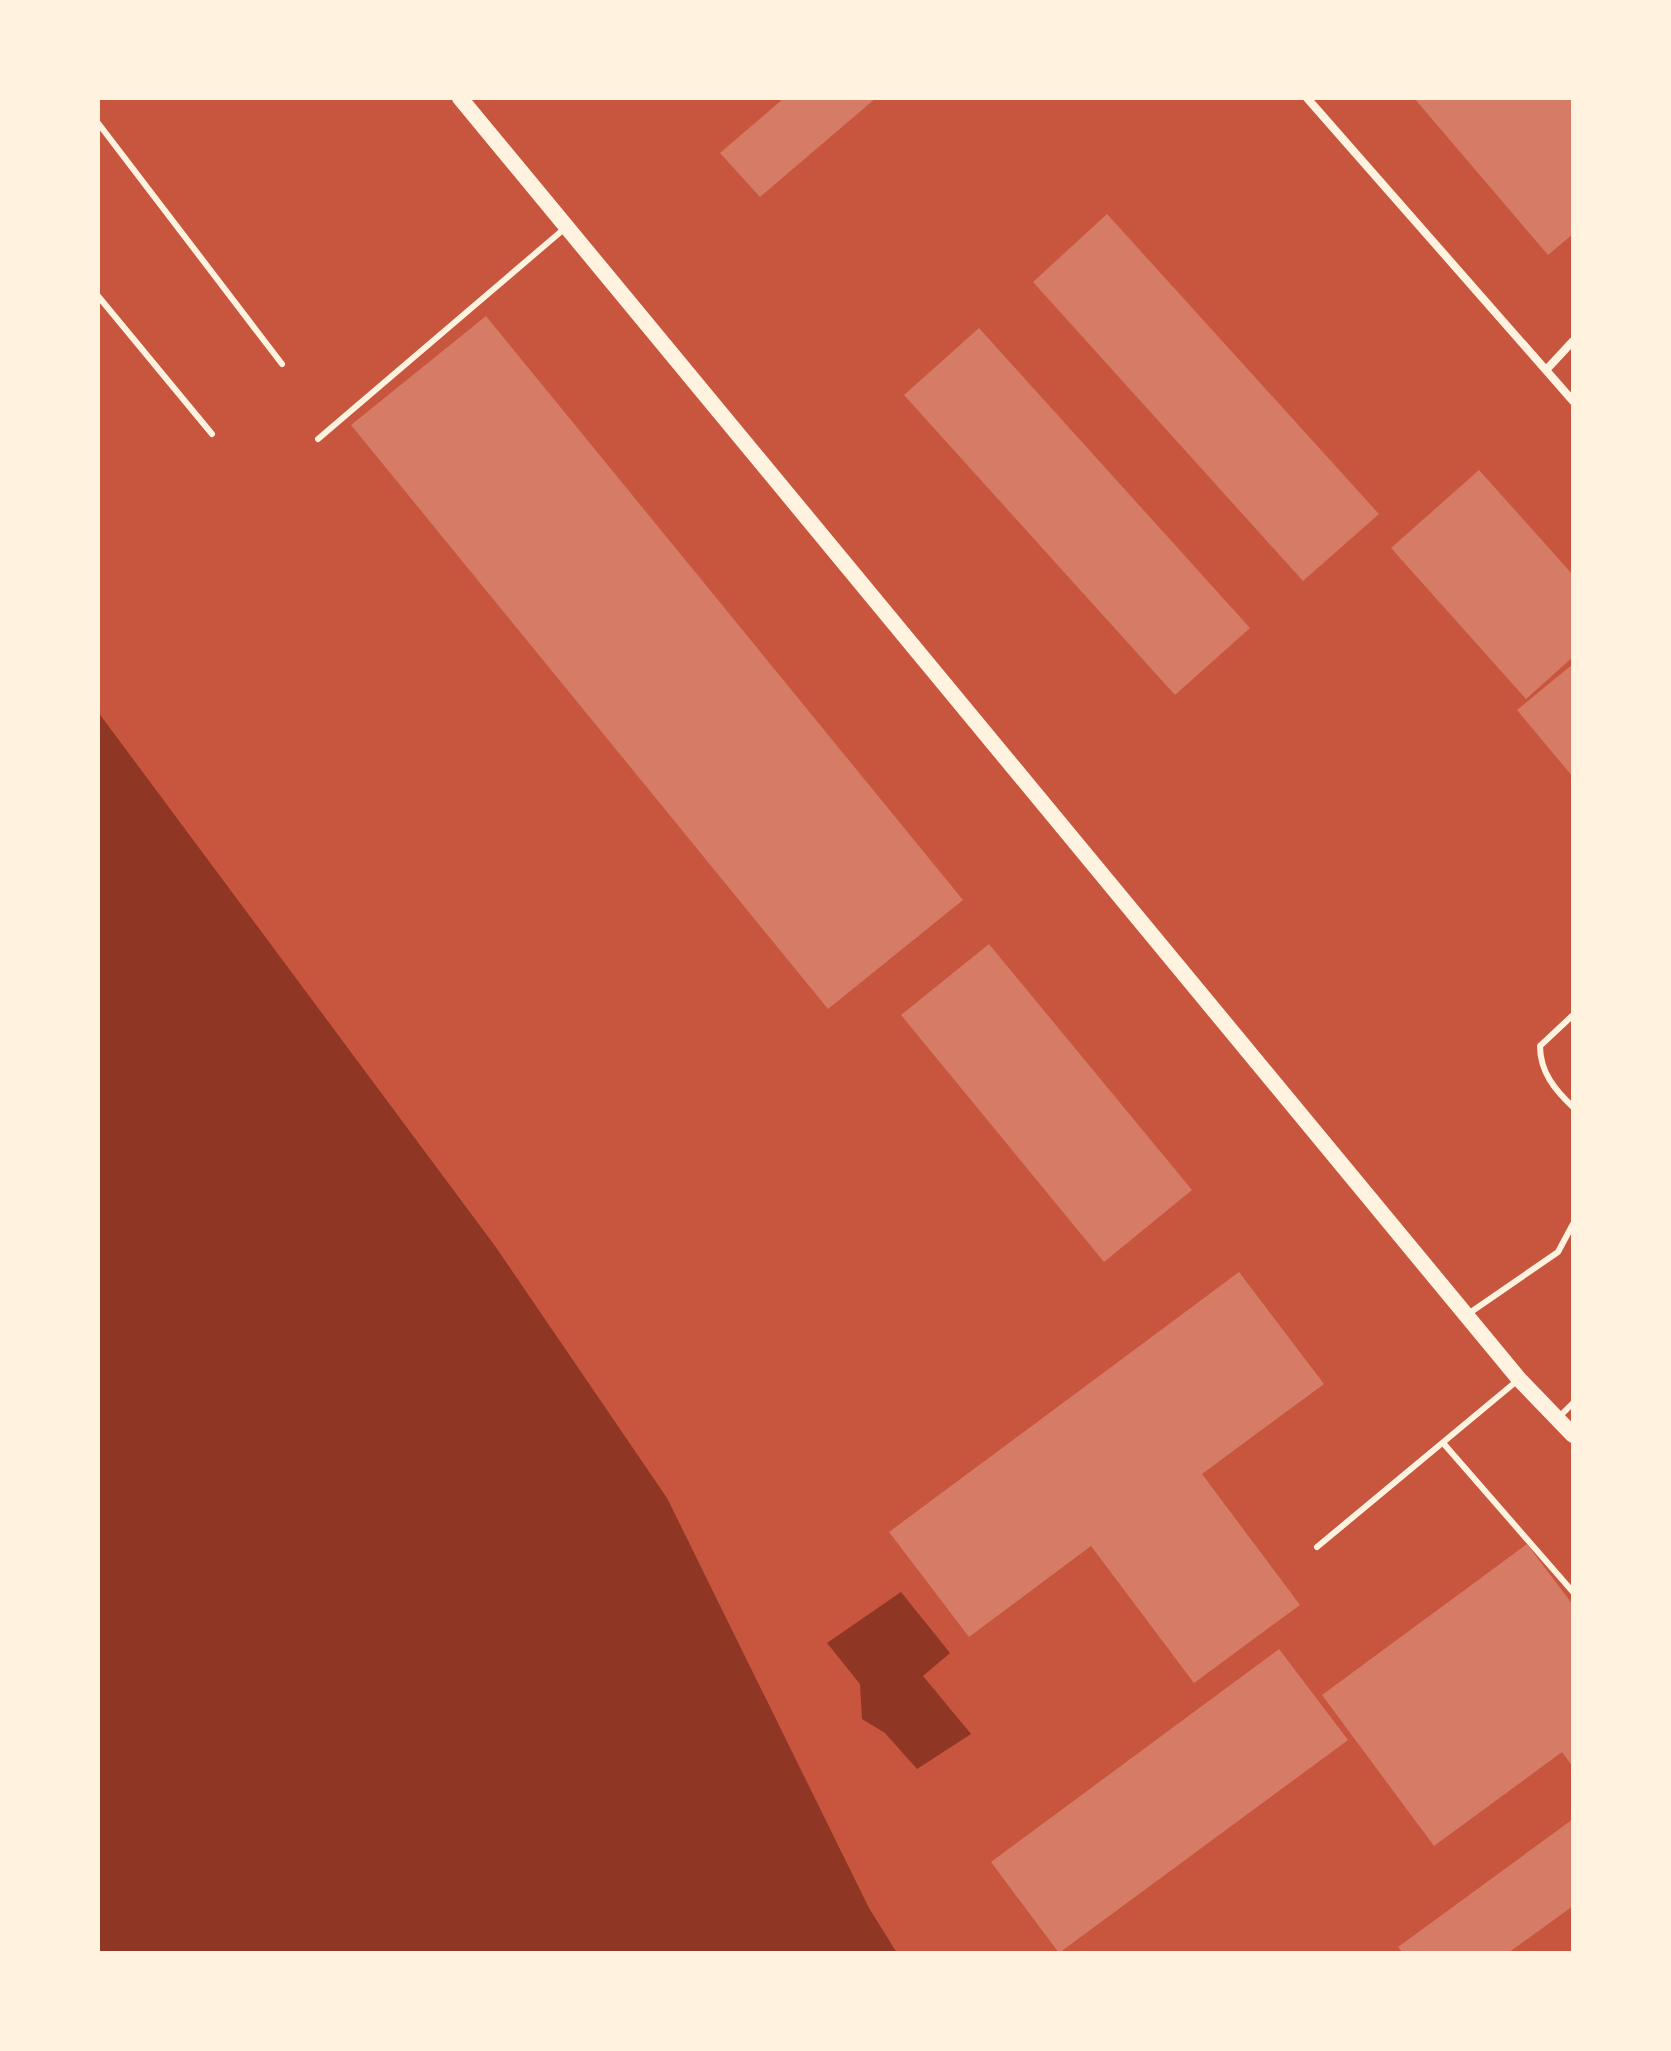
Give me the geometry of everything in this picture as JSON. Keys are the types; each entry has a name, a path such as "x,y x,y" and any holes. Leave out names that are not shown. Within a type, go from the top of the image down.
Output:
{"main road":[{"path":"460,98 1519,1379 1573,1435"}],"street":[{"path":"1307,98 1573,401"},
{"path":"1547,369 1573,341"}],"lane":[{"path":"98,123 282,364"},
{"path":"318,439 566,227"},
{"path":"98,296 212,434"},
{"path":"1573,1015 1540,1046 1540,1062 1556,1091 1573,1107"},
{"path":"1468,1314 1558,1252 1573,1224"},
{"path":"1317,1547 1519,1379"},
{"path":"1558,1418 1573,1403"},
{"path":"1444,1444 1573,1592"}],"shaded area":[{"path":"98,712 495,1246 667,1498 869,1908 897,1953 98,1953"},
{"path":"901,1592 950,1653 923,1676 971,1734 917,1769 885,1733 862,1719 860,1684 827,1643"}],"building":[{"path":"784,98 876,98 760,197 720,153"},
{"path":"1414,98 1573,98 1573,234 1548,255"},
{"path":"1107,214 1379,514 1303,581 1033,282"},
{"path":"486,316 963,900 828,1009 351,425"},
{"path":"979,328 1250,628 1175,695 904,395"},
{"path":"1479,470 1573,575 1573,657 1526,699 1391,548"},
{"path":"1573,664 1573,777 1517,710"},
{"path":"989,944 1192,1190 1104,1262 901,1015"},
{"path":"1239,1272 1324,1384 1202,1474 1300,1605 1194,1683 1091,1546 969,1637 889,1532"},
{"path":"1527,1544 1573,1605 1573,1767 1562,1752 1434,1846 1322,1695"},
{"path":"1279,1649 1348,1740 1059,1953 991,1862"},
{"path":"1573,1819 1573,1906 1508,1953 1403,1953 1398,1947"}]}
